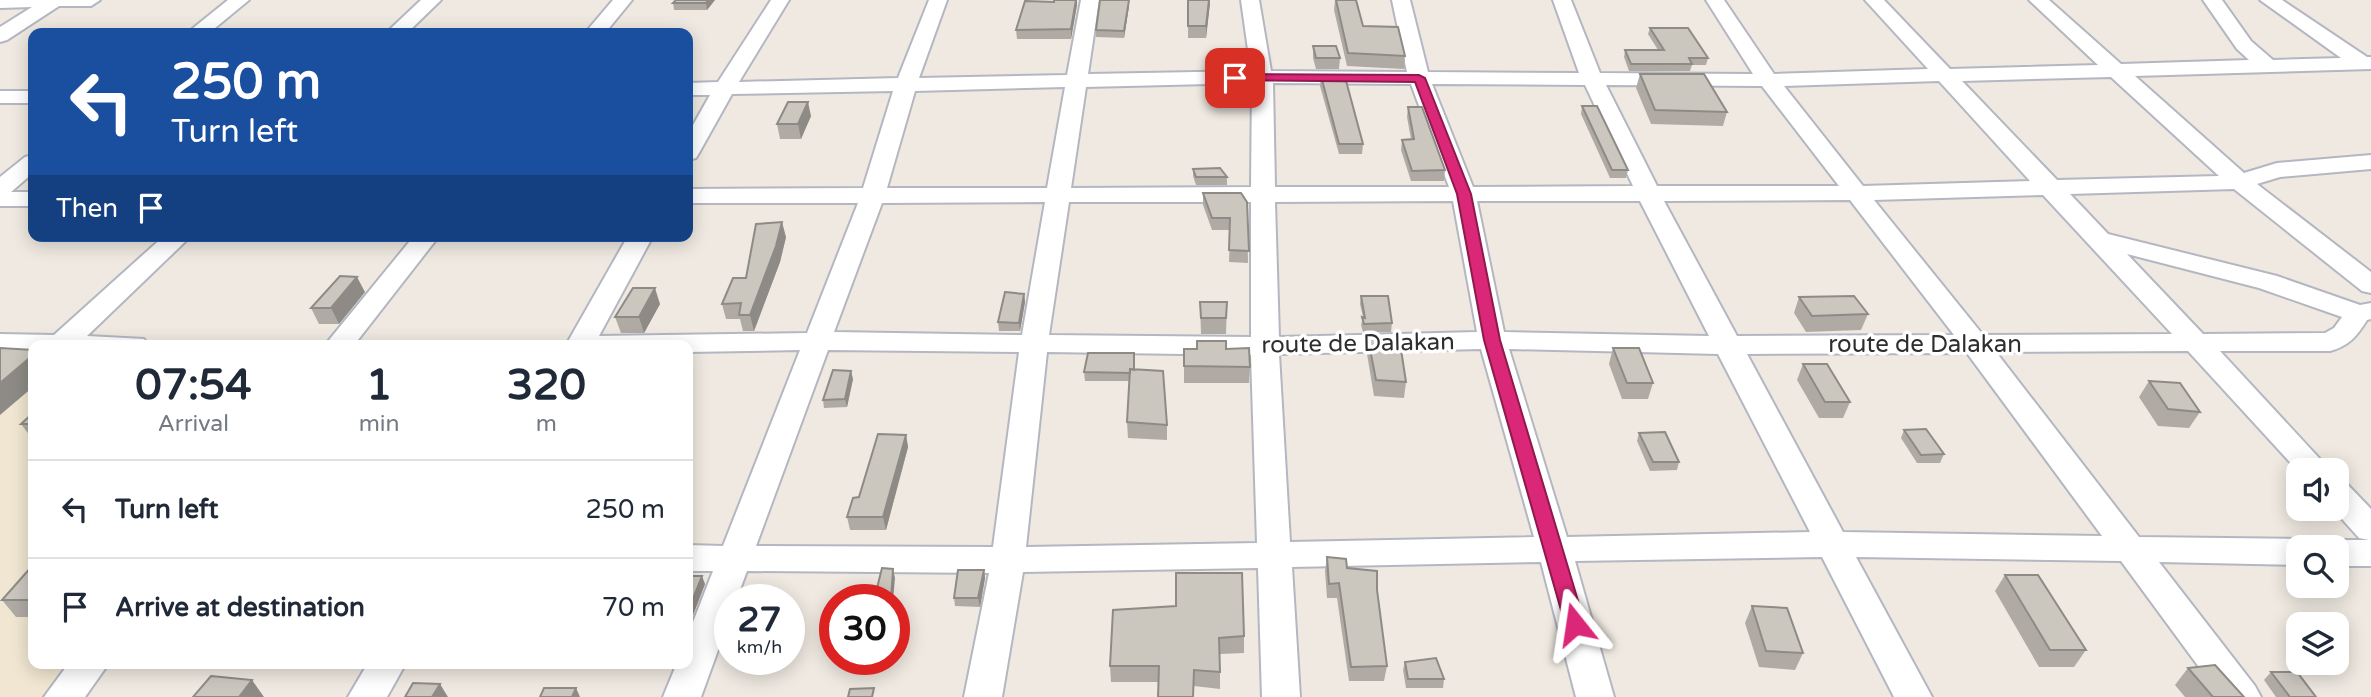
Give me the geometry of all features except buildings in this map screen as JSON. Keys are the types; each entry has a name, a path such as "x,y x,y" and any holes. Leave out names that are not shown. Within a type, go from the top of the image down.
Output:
{"street":[{"path":"0,36 55,0"},
{"path":"0,2 91,0"},
{"path":"204,28 240,0"},
{"path":"401,28 432,0"},
{"path":"599,28 623,0"},
{"path":"693,144 780,0"},
{"path":"693,669 873,194 906,84 938,0"},
{"path":"983,697 1008,560 1034,343 1090,0"},
{"path":"1250,0 1262,77 1265,346 1281,697"},
{"path":"1401,0 1419,78 1464,194 1492,340 1595,697"},
{"path":"1562,0 1592,79 1648,193 1913,697"},
{"path":"1715,0 1768,80 1975,344 2242,697"},
{"path":"1874,0 2304,458"},
{"path":"2038,0 2240,182 2371,285"},
{"path":"2212,0 2244,45 2267,65"},
{"path":"2269,0 2367,63"},
{"path":"693,89 1262,77 1768,80 2367,63"},
{"path":"0,97 28,97"},
{"path":"693,196 1856,193 2240,182 2277,170 2371,162"},
{"path":"0,189 28,166"},
{"path":"0,200 28,199"},
{"path":"2102,240 2268,282 2364,312"},
{"path":"65,340 172,242"},
{"path":"343,340 422,242"},
{"path":"585,340 638,242"},
{"name":"route de Dalakan","path":"693,343 818,341 1265,346 1492,340 1727,345 2330,342 2344,334 2364,312"},
{"path":"0,343 28,343"},
{"path":"2349,506 2371,529"},
{"path":"693,558 1008,560 1833,544 2286,552"},
{"path":"2349,553 2371,553"},
{"path":"63,697 86,669"},
{"path":"367,697 384,669"},
{"path":"682,697 693,669"}],"shaded area":[{"path":"0,360 28,361 28,669 76,669 52,697 0,697"}],"route":[{"path":"1235,78 1419,78 1464,194 1492,340 1575,624"}]}
